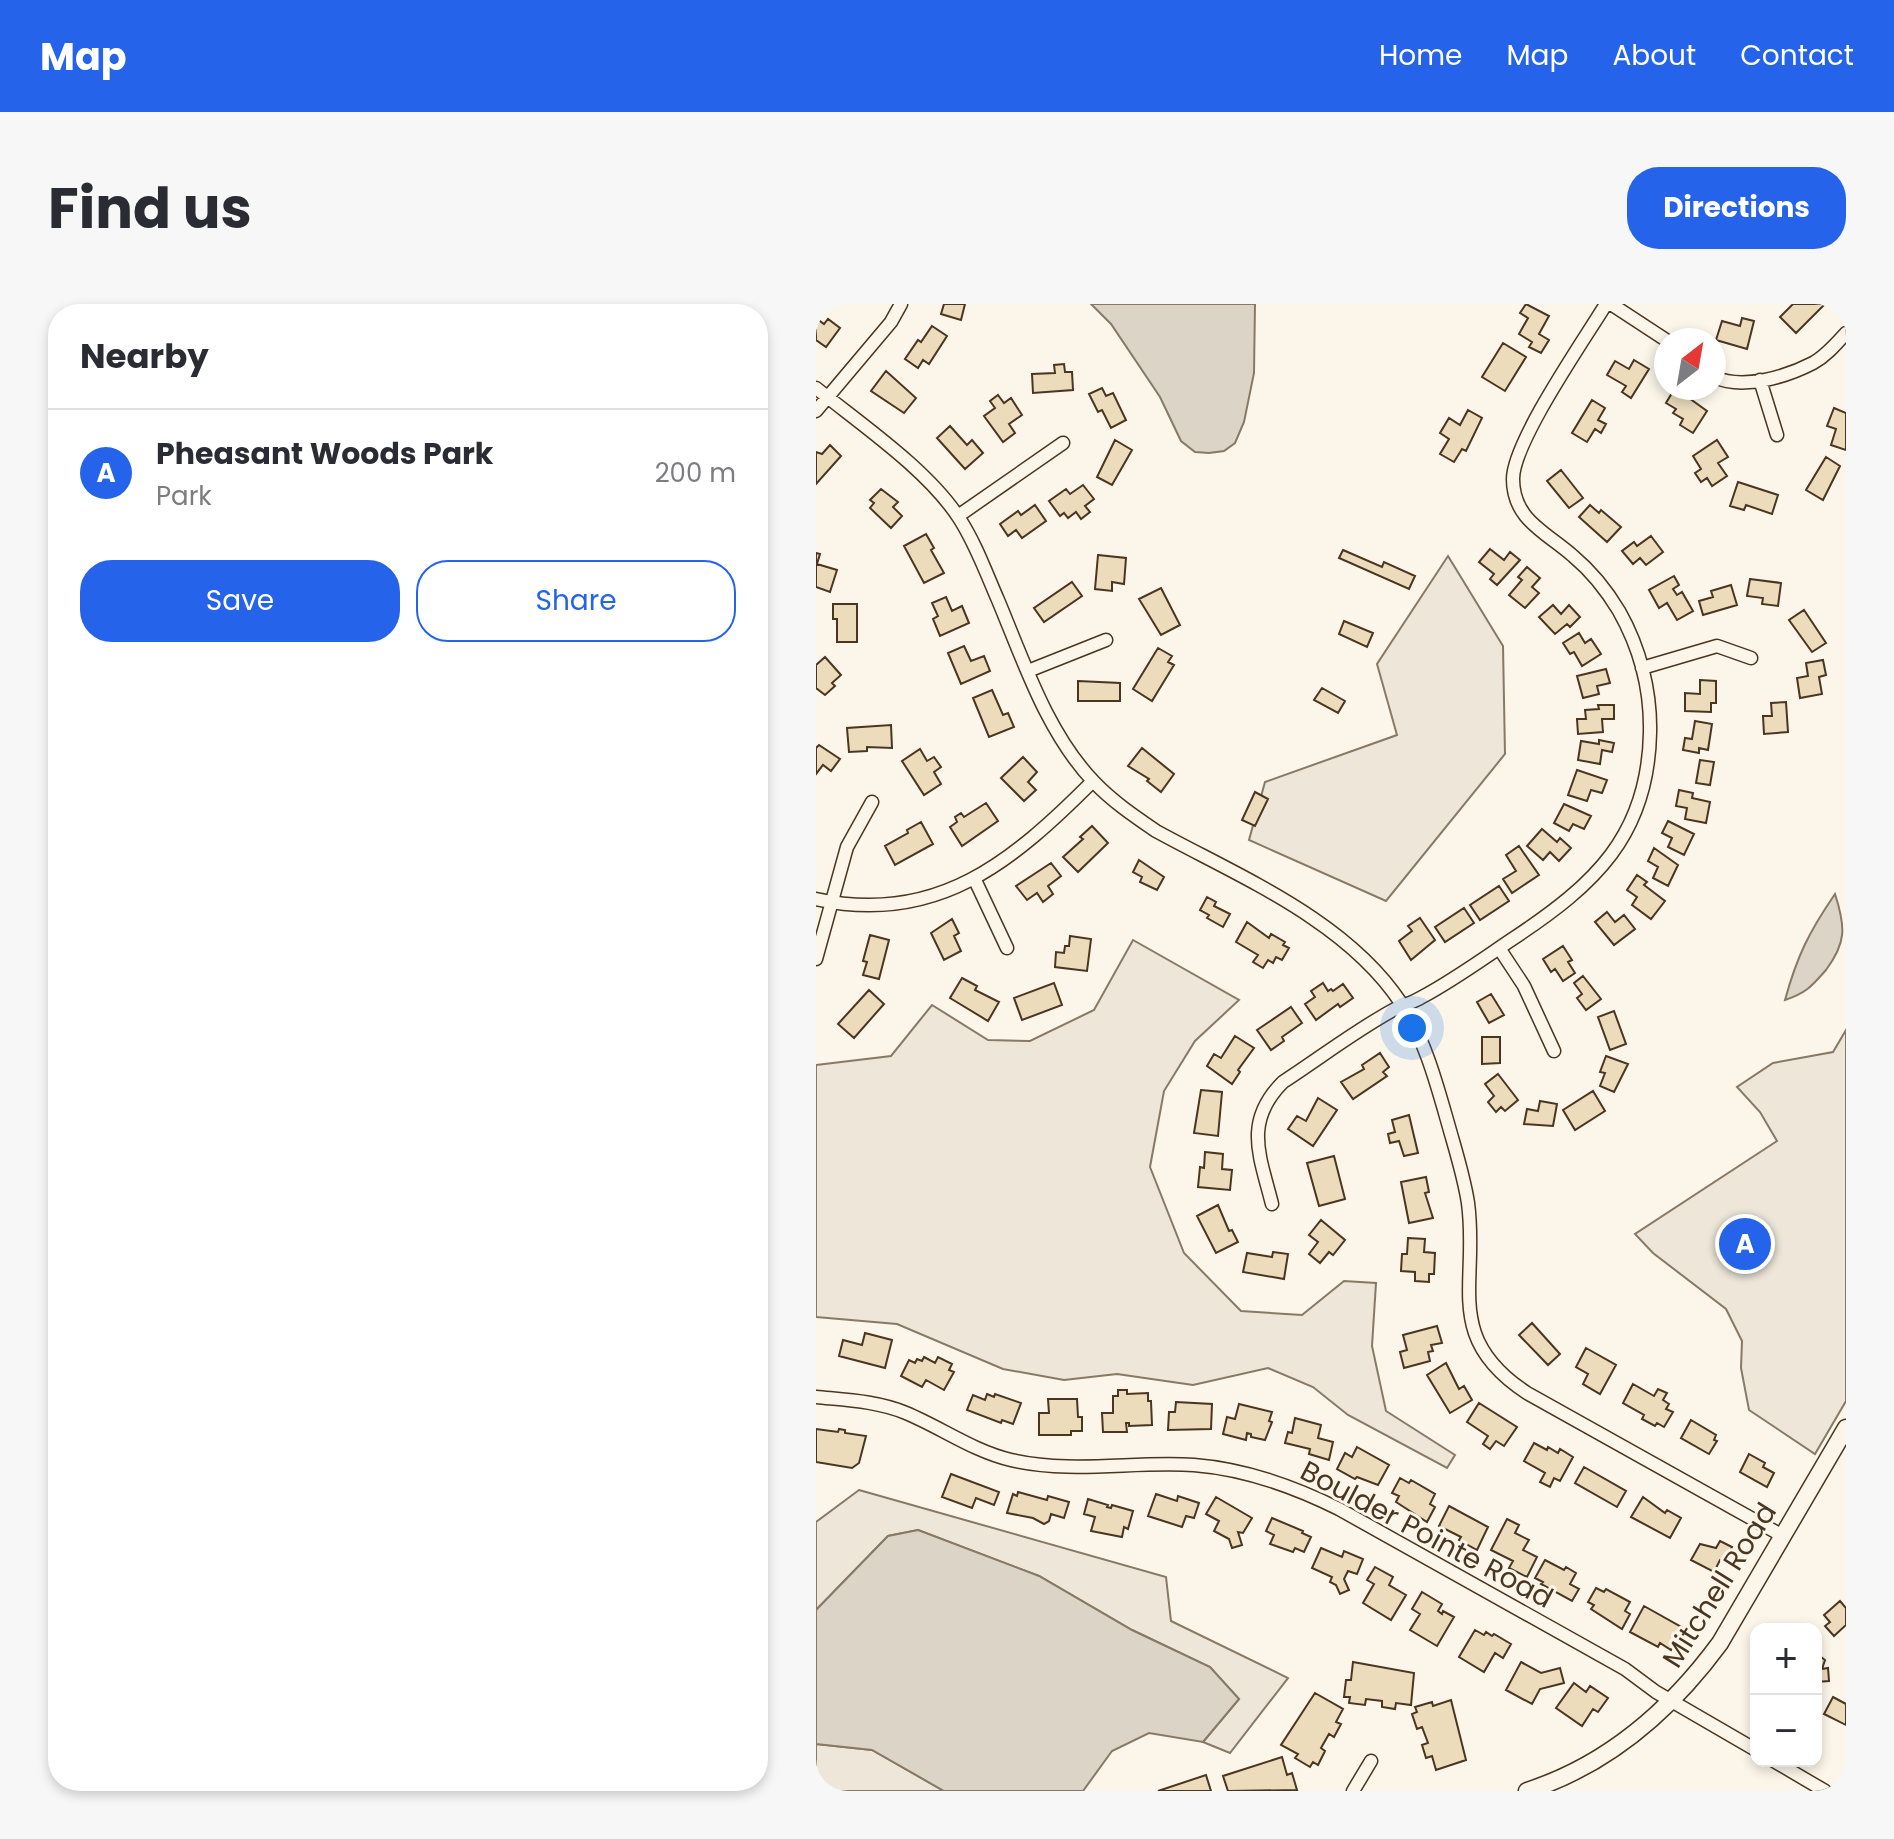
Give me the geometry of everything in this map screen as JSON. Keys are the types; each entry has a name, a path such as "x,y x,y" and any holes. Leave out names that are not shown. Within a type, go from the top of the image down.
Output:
{"main road":[{"name":"Mitchell Road","path":"1527,1791 1583,1768 1635,1733 1672,1702 1695,1677 1720,1643 1846,1428"}],"street":[{"path":"816,411 821,392 891,322 901,304"},
{"path":"1272,1204 1257,1141 1258,1123 1272,1093 1283,1082 1403,1005 1420,999 1555,911 1582,889 1619,842 1633,816 1645,783 1651,712 1635,643 1612,601 1574,556 1530,523 1521,512 1513,482 1514,467 1529,432 1608,304 1654,333"},
{"path":"1726,379 1741,382 1760,380 1813,363 1846,333"},
{"path":"1760,380 1777,435"},
{"path":"821,392 925,477 958,516 979,555 1028,671 1061,738 1093,781 1133,816 1156,831 1302,911 1334,932 1364,958 1403,1005 1435,1076 1465,1183 1469,1208 1470,1318 1478,1341 1490,1361 1507,1379 1527,1393 1783,1536"},
{"path":"958,516 1063,443"},
{"path":"1028,671 1106,640"},
{"path":"1642,668 1717,646 1751,658"},
{"path":"816,899 868,906 895,905 975,880 1025,846 1093,781"},
{"path":"816,959 847,847 872,802"},
{"path":"975,880 1007,948"},
{"path":"1499,948 1524,986 1554,1051"},
{"name":"Boulder Pointe Road","path":"816,1397 876,1404 905,1412 976,1448 1009,1460 1043,1466 1078,1467 1194,1465 1232,1470 1281,1484 1339,1509 1625,1669 1672,1702 1750,1747"},
{"path":"1353,1791 1371,1761"},
{"path":"1784,1767 1825,1791"}],"shaded area":[{"path":"1091,304 1255,304 1254,373 1244,422 1235,443 1224,451 1209,453 1195,452 1181,441 1160,397 1111,324"},
{"path":"1448,556 1503,646 1505,754 1386,901 1249,840 1265,782 1397,735 1377,664"},
{"path":"1835,894 1842,926 1837,952 1812,985 1785,1000 1805,945"},
{"path":"1133,940 1239,1000 1195,1041 1164,1091 1150,1167 1184,1253 1241,1311 1302,1315 1344,1281 1376,1283 1372,1346 1386,1411 1455,1455 1447,1468 1348,1415 1313,1387 1268,1368 1193,1385 1117,1374 1064,1380 1003,1369 897,1324 816,1317 816,1065 891,1056 932,1005 988,1040 1030,1041 1094,1010"},
{"path":"1846,1030 1846,1401 1815,1454 1749,1410 1741,1368 1742,1341 1726,1309 1653,1253 1635,1234 1777,1141 1760,1112 1737,1087 1773,1063 1833,1052"},
{"path":"859,1490 1166,1577 1171,1621 1288,1678 1230,1753 1203,1742 1239,1699 1210,1667 1132,1630 1039,1576 918,1530 888,1536 816,1610 816,1522"},
{"path":"918,1530 1039,1576 1132,1630 1210,1667 1239,1699 1203,1742 1149,1733 1112,1751 1083,1791 944,1791 872,1750 816,1744 816,1610 888,1536"},
{"path":"816,1744 872,1750 944,1791 835,1791 816,1783"}],"building":[{"path":"944,304 965,304 961,320 941,314"},
{"path":"1526,304 1549,316 1539,334 1549,340 1541,353 1529,347 1532,342 1519,334 1528,318 1520,313"},
{"path":"1793,304 1824,305 1796,333 1780,317"},
{"path":"816,318 824,324 828,319 840,328 826,347 816,340"},
{"path":"1742,318 1754,321 1747,349 1726,343 1726,328 1720,328 1722,321 1740,326"},
{"path":"932,326 947,336 929,364 923,360 918,368 905,359"},
{"path":"1503,343 1526,357 1505,391 1482,377"},
{"path":"1634,360 1649,369 1631,398 1622,392 1626,386 1607,375 1615,361 1629,369"},
{"path":"1064,364 1065,372 1072,372 1073,390 1033,393 1032,374 1055,373 1054,365"},
{"path":"886,371 916,398 904,413 871,391"},
{"path":"1102,388 1106,396 1113,393 1126,420 1111,428 1089,394"},
{"path":"998,395 1004,403 1011,398 1022,415 1009,424 1015,433 1003,442 984,416 995,408 990,401"},
{"path":"1592,400 1605,408 1598,420 1606,424 1601,433 1595,429 1587,442 1572,433"},
{"path":"1668,400 1692,400 1707,411 1693,433 1680,425 1683,419 1673,413 1676,409 1666,403"},
{"path":"1834,408 1846,413 1846,450 1831,445 1836,429 1827,426"},
{"path":"1468,410 1482,418 1466,451 1462,449 1454,462 1440,454 1449,439 1440,433 1449,418 1460,425"},
{"path":"950,426 967,445 972,440 983,453 965,469 937,438"},
{"path":"1115,440 1132,450 1112,485 1097,477"},
{"path":"1717,440 1728,457 1718,463 1727,476 1712,486 1707,478 1701,482 1695,473 1701,469 1693,456"},
{"path":"830,445 841,456 816,484 816,452 822,454"},
{"path":"1826,457 1840,466 1823,500 1806,490"},
{"path":"1561,470 1583,498 1569,508 1547,481"},
{"path":"1738,482 1778,495 1772,514 1746,505 1744,510 1730,506"},
{"path":"1083,485 1094,499 1085,506 1090,512 1081,519 1076,512 1068,518 1064,513 1060,516 1049,501 1066,489 1070,494"},
{"path":"881,489 898,502 893,507 902,516 891,528 870,508 874,503 870,500"},
{"path":"1035,505 1046,521 1022,538 1016,530 1008,536 1000,524 1018,511 1021,515"},
{"path":"1590,505 1621,527 1607,542 1579,517"},
{"path":"926,534 944,573 924,583 904,546"},
{"path":"1651,536 1663,552 1646,565 1640,558 1633,564 1622,551 1634,542 1637,546"},
{"path":"1490,549 1504,560 1510,552 1520,560 1497,585 1490,579 1494,574 1479,562"},
{"path":"1343,550 1382,567 1384,562 1415,576 1409,589 1339,558"},
{"path":"816,553 820,554 817,564 837,570 830,592 816,587"},
{"path":"1098,555 1126,558 1124,584 1112,582 1112,591 1095,589"},
{"path":"1527,567 1540,578 1532,587 1539,593 1525,608 1509,595 1522,580 1518,577"},
{"path":"1674,576 1679,585 1673,589 1677,595 1682,592 1693,611 1677,620 1667,603 1659,608 1649,590"},
{"path":"1750,579 1781,583 1778,606 1762,604 1763,598 1747,596"},
{"path":"1072,582 1082,596 1044,622 1034,608"},
{"path":"1731,585 1737,605 1703,615 1699,601 1713,597 1711,591"},
{"path":"1161,588 1180,625 1161,635 1139,599"},
{"path":"946,597 952,611 962,606 969,623 940,636 933,619 938,616 932,603"},
{"path":"833,604 857,604 857,642 837,642 837,619 833,619"},
{"path":"1553,605 1561,614 1569,605 1580,617 1570,627 1567,624 1555,634 1539,617"},
{"path":"1804,610 1826,643 1812,652 1789,620"},
{"path":"1344,621 1373,633 1367,647 1339,634"},
{"path":"1579,633 1585,643 1591,639 1601,654 1582,666 1574,652 1570,654 1563,643"},
{"path":"964,646 971,661 984,656 990,671 961,684 948,653"},
{"path":"1158,648 1172,656 1168,662 1174,665 1152,701 1133,689"},
{"path":"825,657 841,675 825,695 816,688 816,665"},
{"path":"1823,660 1826,675 1819,677 1822,694 1800,698 1797,678 1808,676 1806,663"},
{"path":"1606,669 1610,683 1597,686 1599,694 1583,698 1577,676"},
{"path":"1700,680 1716,681 1716,703 1711,703 1711,712 1685,711 1685,693 1700,694"},
{"path":"1078,681 1120,683 1120,701 1078,701"},
{"path":"1322,688 1345,701 1338,713 1314,700"},
{"path":"992,690 1003,715 1008,713 1014,727 989,737 973,698"},
{"path":"1786,702 1788,732 1764,734 1763,716 1772,716 1771,703"},
{"path":"1598,705 1614,705 1614,719 1602,719 1603,732 1578,734 1577,719 1586,719 1585,710 1599,709"},
{"path":"1695,721 1712,724 1708,750 1699,748 1699,753 1683,750 1685,738 1692,739"},
{"path":"891,725 892,748 867,747 867,751 849,752 847,728"},
{"path":"1599,740 1614,743 1612,752 1602,750 1600,764 1578,760 1581,741 1599,744"},
{"path":"819,745 840,759 831,771 823,765 816,774 816,748"},
{"path":"1142,748 1174,774 1161,792 1147,781 1149,779 1128,766"},
{"path":"920,749 927,761 934,757 941,767 934,772 941,784 924,795 902,761"},
{"path":"1023,757 1037,772 1028,782 1036,790 1024,801 1001,778"},
{"path":"1700,760 1714,762 1710,785 1696,783"},
{"path":"1577,770 1607,780 1602,793 1591,790 1587,801 1568,795"},
{"path":"1679,790 1693,793 1692,798 1710,802 1706,823 1685,819 1687,808 1676,806"},
{"path":"1255,792 1268,799 1255,826 1242,820"},
{"path":"986,803 998,821 962,846 950,827 957,822 955,817 961,813 964,817"},
{"path":"1564,804 1591,816 1584,829 1573,824 1569,831 1554,823"},
{"path":"1668,821 1694,834 1684,855 1668,847 1672,838 1662,833"},
{"path":"921,822 933,844 895,865 885,846"},
{"path":"1092,826 1108,843 1078,872 1063,857"},
{"path":"1542,829 1557,842 1560,838 1571,848 1559,861 1550,852 1543,860 1527,846"},
{"path":"1519,846 1539,875 1512,893 1503,879 1516,871 1506,855"},
{"path":"1654,848 1678,865 1668,886 1653,878 1658,867 1648,861"},
{"path":"1139,860 1164,877 1157,890 1140,882 1142,877 1133,872"},
{"path":"1051,863 1061,876 1048,886 1053,894 1043,902 1037,893 1027,900 1016,886"},
{"path":"1637,875 1647,882 1644,885 1665,901 1651,919 1632,905 1637,897 1627,890"},
{"path":"1499,886 1509,901 1480,920 1470,905"},
{"path":"1207,897 1216,902 1214,906 1230,914 1223,927 1200,910"},
{"path":"1464,908 1474,923 1445,942 1435,927"},
{"path":"1607,912 1615,922 1624,915 1635,929 1614,945 1595,922"},
{"path":"1420,918 1435,940 1411,960 1399,941 1412,931 1408,926"},
{"path":"952,919 959,933 954,936 961,951 944,960 931,933"},
{"path":"1247,922 1269,938 1271,934 1285,942 1283,945 1289,948 1282,960 1276,957 1273,963 1268,960 1263,968 1253,962 1258,955 1236,942"},
{"path":"870,935 889,940 879,979 863,975 867,962 863,961"},
{"path":"1070,936 1091,939 1087,971 1055,967 1056,952 1064,953"},
{"path":"1563,946 1572,960 1568,962 1575,973 1563,981 1555,969 1551,972 1543,959"},
{"path":"1583,976 1601,999 1586,1010 1577,998 1582,994 1574,983"},
{"path":"962,978 977,986 975,990 999,1002 988,1021 950,998"},
{"path":"1054,983 1062,1005 1022,1020 1014,998"},
{"path":"1323,983 1328,991 1343,984 1353,998 1340,1007 1338,1004 1316,1020 1305,1004 1315,997 1311,991"},
{"path":"869,990 884,1004 854,1038 838,1024"},
{"path":"1491,994 1504,1015 1489,1023 1477,1002"},
{"path":"1291,1007 1302,1023 1282,1037 1284,1041 1271,1050 1257,1030"},
{"path":"1614,1011 1626,1044 1610,1050 1598,1017"},
{"path":"1235,1036 1254,1048 1232,1084 1207,1066 1214,1054 1221,1058"},
{"path":"1482,1037 1500,1037 1500,1063 1482,1064"},
{"path":"1380,1053 1389,1067 1383,1072 1387,1076 1353,1099 1341,1082 1364,1069 1362,1065"},
{"path":"1606,1056 1628,1064 1614,1092 1600,1086 1605,1073 1600,1072"},
{"path":"1498,1074 1518,1100 1505,1111 1501,1107 1496,1112 1488,1102 1494,1096 1485,1084"},
{"path":"1201,1090 1222,1092 1218,1136 1194,1133"},
{"path":"1593,1091 1605,1111 1575,1130 1563,1110"},
{"path":"1318,1098 1337,1110 1313,1146 1288,1129 1297,1116 1306,1121"},
{"path":"1540,1101 1557,1104 1553,1126 1524,1124 1527,1109 1538,1111"},
{"path":"1409,1115 1418,1153 1404,1156 1399,1141 1390,1143 1388,1134 1395,1132 1392,1120"},
{"path":"1205,1152 1223,1154 1222,1169 1232,1170 1230,1190 1198,1187"},
{"path":"1334,1156 1345,1199 1319,1206 1307,1163"},
{"path":"1426,1177 1429,1192 1425,1193 1433,1218 1409,1223 1401,1182"},
{"path":"1218,1205 1229,1231 1232,1230 1238,1242 1216,1253 1197,1216"},
{"path":"1321,1220 1345,1240 1333,1255 1329,1252 1320,1263 1309,1254 1318,1242 1309,1235"},
{"path":"1408,1238 1425,1239 1424,1252 1435,1253 1434,1274 1429,1274 1429,1282 1415,1281 1415,1272 1401,1271 1402,1254 1407,1254"},
{"path":"1273,1252 1288,1254 1284,1279 1243,1272 1247,1253 1272,1257"},
{"path":"1532,1323 1560,1354 1548,1365 1519,1335"},
{"path":"1437,1326 1442,1343 1431,1345 1433,1351 1428,1352 1430,1361 1404,1368 1400,1352 1407,1350 1403,1335"},
{"path":"865,1333 892,1340 885,1368 839,1356 843,1340 862,1345"},
{"path":"1586,1348 1616,1365 1600,1394 1583,1384 1588,1374 1576,1367"},
{"path":"924,1357 935,1363 938,1357 952,1364 949,1370 954,1372 944,1390 926,1380 922,1387 901,1376 909,1360 915,1363"},
{"path":"1446,1363 1459,1389 1464,1386 1472,1400 1450,1413 1427,1375"},
{"path":"1633,1384 1654,1396 1658,1389 1667,1393 1663,1400 1669,1404 1666,1409 1673,1412 1664,1427 1642,1419 1644,1415 1623,1403"},
{"path":"1118,1390 1127,1390 1127,1394 1148,1393 1152,1425 1129,1426 1126,1423 1127,1432 1103,1432 1102,1413 1113,1413 1113,1396 1118,1396"},
{"path":"987,1394 1021,1403 1013,1424 1002,1420 1001,1423 967,1410 973,1395 985,1400"},
{"path":"1048,1399 1077,1399 1082,1431 1071,1431 1071,1435 1039,1435 1039,1413 1049,1413"},
{"path":"1176,1402 1212,1404 1211,1429 1168,1430 1169,1412 1175,1412"},
{"path":"1479,1403 1517,1427 1504,1446 1496,1441 1490,1449 1483,1444 1488,1436 1467,1422"},
{"path":"1239,1404 1272,1412 1269,1421 1272,1422 1265,1440 1247,1433 1246,1440 1223,1434 1227,1417 1235,1419"},
{"path":"1295,1418 1321,1425 1318,1438 1333,1442 1329,1460 1309,1454 1310,1449 1285,1443 1288,1432 1292,1433"},
{"path":"1691,1420 1716,1435 1714,1440 1717,1441 1709,1454 1681,1438"},
{"path":"816,1429 838,1432 839,1429 866,1436 859,1463 852,1468 816,1462"},
{"path":"1534,1443 1558,1453 1560,1449 1573,1457 1560,1481 1554,1478 1550,1487 1540,1482 1545,1473 1524,1461"},
{"path":"1357,1447 1389,1465 1378,1485 1357,1477 1355,1479 1337,1469 1345,1453 1352,1457"},
{"path":"1749,1454 1765,1463 1763,1467 1774,1473 1767,1487 1740,1472"},
{"path":"1584,1467 1626,1491 1617,1507 1575,1483"},
{"path":"951,1474 999,1492 994,1505 976,1498 972,1508 942,1497"},
{"path":"1400,1478 1409,1483 1411,1480 1435,1494 1430,1504 1435,1507 1427,1522 1396,1502 1399,1496 1392,1493"},
{"path":"1018,1492 1069,1502 1064,1518 1051,1514 1044,1524 1033,1518 1007,1513 1013,1494 1017,1496"},
{"path":"1156,1494 1177,1501 1178,1496 1199,1503 1194,1518 1186,1516 1182,1527 1148,1516"},
{"path":"1216,1497 1252,1518 1243,1533 1238,1532 1242,1545 1232,1548 1229,1539 1214,1531 1219,1521 1206,1514"},
{"path":"1643,1497 1665,1513 1667,1510 1681,1518 1670,1538 1631,1517"},
{"path":"1088,1499 1107,1507 1111,1508 1112,1505 1133,1511 1128,1529 1124,1527 1122,1537 1091,1531 1095,1517 1084,1514"},
{"path":"1449,1506 1488,1527 1477,1550 1459,1540 1461,1537 1439,1526"},
{"path":"1272,1518 1311,1537 1304,1552 1295,1548 1293,1552 1270,1544 1274,1535 1266,1531"},
{"path":"1507,1519 1519,1525 1515,1533 1529,1540 1523,1550 1537,1557 1527,1577 1509,1568 1513,1561 1491,1550"},
{"path":"1720,1541 1732,1547 1714,1572 1691,1560 1700,1544 1716,1548"},
{"path":"1321,1548 1342,1557 1344,1551 1363,1559 1357,1574 1348,1571 1344,1579 1349,1590 1340,1594 1336,1585 1330,1582 1332,1577 1312,1568"},
{"path":"1545,1560 1576,1573 1570,1584 1579,1589 1572,1601 1535,1578"},
{"path":"1375,1567 1393,1577 1389,1585 1406,1595 1391,1620 1363,1603 1374,1584 1367,1580"},
{"path":"1596,1588 1604,1592 1606,1589 1630,1602 1625,1611 1630,1614 1622,1629 1591,1609 1594,1605 1588,1602"},
{"path":"1422,1592 1442,1604 1438,1611 1454,1617 1437,1646 1410,1630 1420,1614 1412,1609"},
{"path":"1840,1601 1846,1608 1846,1625 1834,1636 1825,1626 1830,1622 1824,1615"},
{"path":"1644,1606 1683,1628 1671,1650 1660,1643 1658,1647 1630,1632"},
{"path":"1475,1630 1484,1635 1486,1632 1492,1636 1494,1634 1511,1644 1503,1658 1495,1653 1484,1672 1459,1657"},
{"path":"1353,1662 1414,1673 1411,1705 1396,1703 1395,1709 1382,1707 1382,1701 1366,1699 1365,1705 1349,1703 1350,1697 1344,1697 1346,1680 1351,1680"},
{"path":"1521,1662 1541,1673 1560,1668 1564,1683 1540,1689 1532,1704 1506,1690"},
{"path":"1828,1668 1829,1681 1822,1682 1822,1669"},
{"path":"1574,1683 1586,1692 1590,1686 1608,1698 1598,1712 1593,1709 1582,1726 1556,1708"},
{"path":"1315,1693 1343,1709 1336,1722 1341,1724 1334,1737 1329,1734 1321,1748 1325,1751 1318,1765 1313,1762 1310,1767 1295,1758 1298,1754 1281,1745"},
{"path":"1833,1697 1846,1704 1846,1725 1824,1714"},
{"path":"1451,1700 1466,1760 1436,1770 1432,1756 1426,1758 1422,1745 1428,1743 1422,1727 1417,1729 1412,1714 1417,1712 1415,1707 1432,1702 1433,1706"},
{"path":"1282,1757 1287,1775 1292,1773 1297,1790 1228,1791 1223,1776"},
{"path":"1206,1775 1211,1791 1158,1791"}],"place":[{"name":"Pheasant Woods Park","path":"1745,1244"}]}
